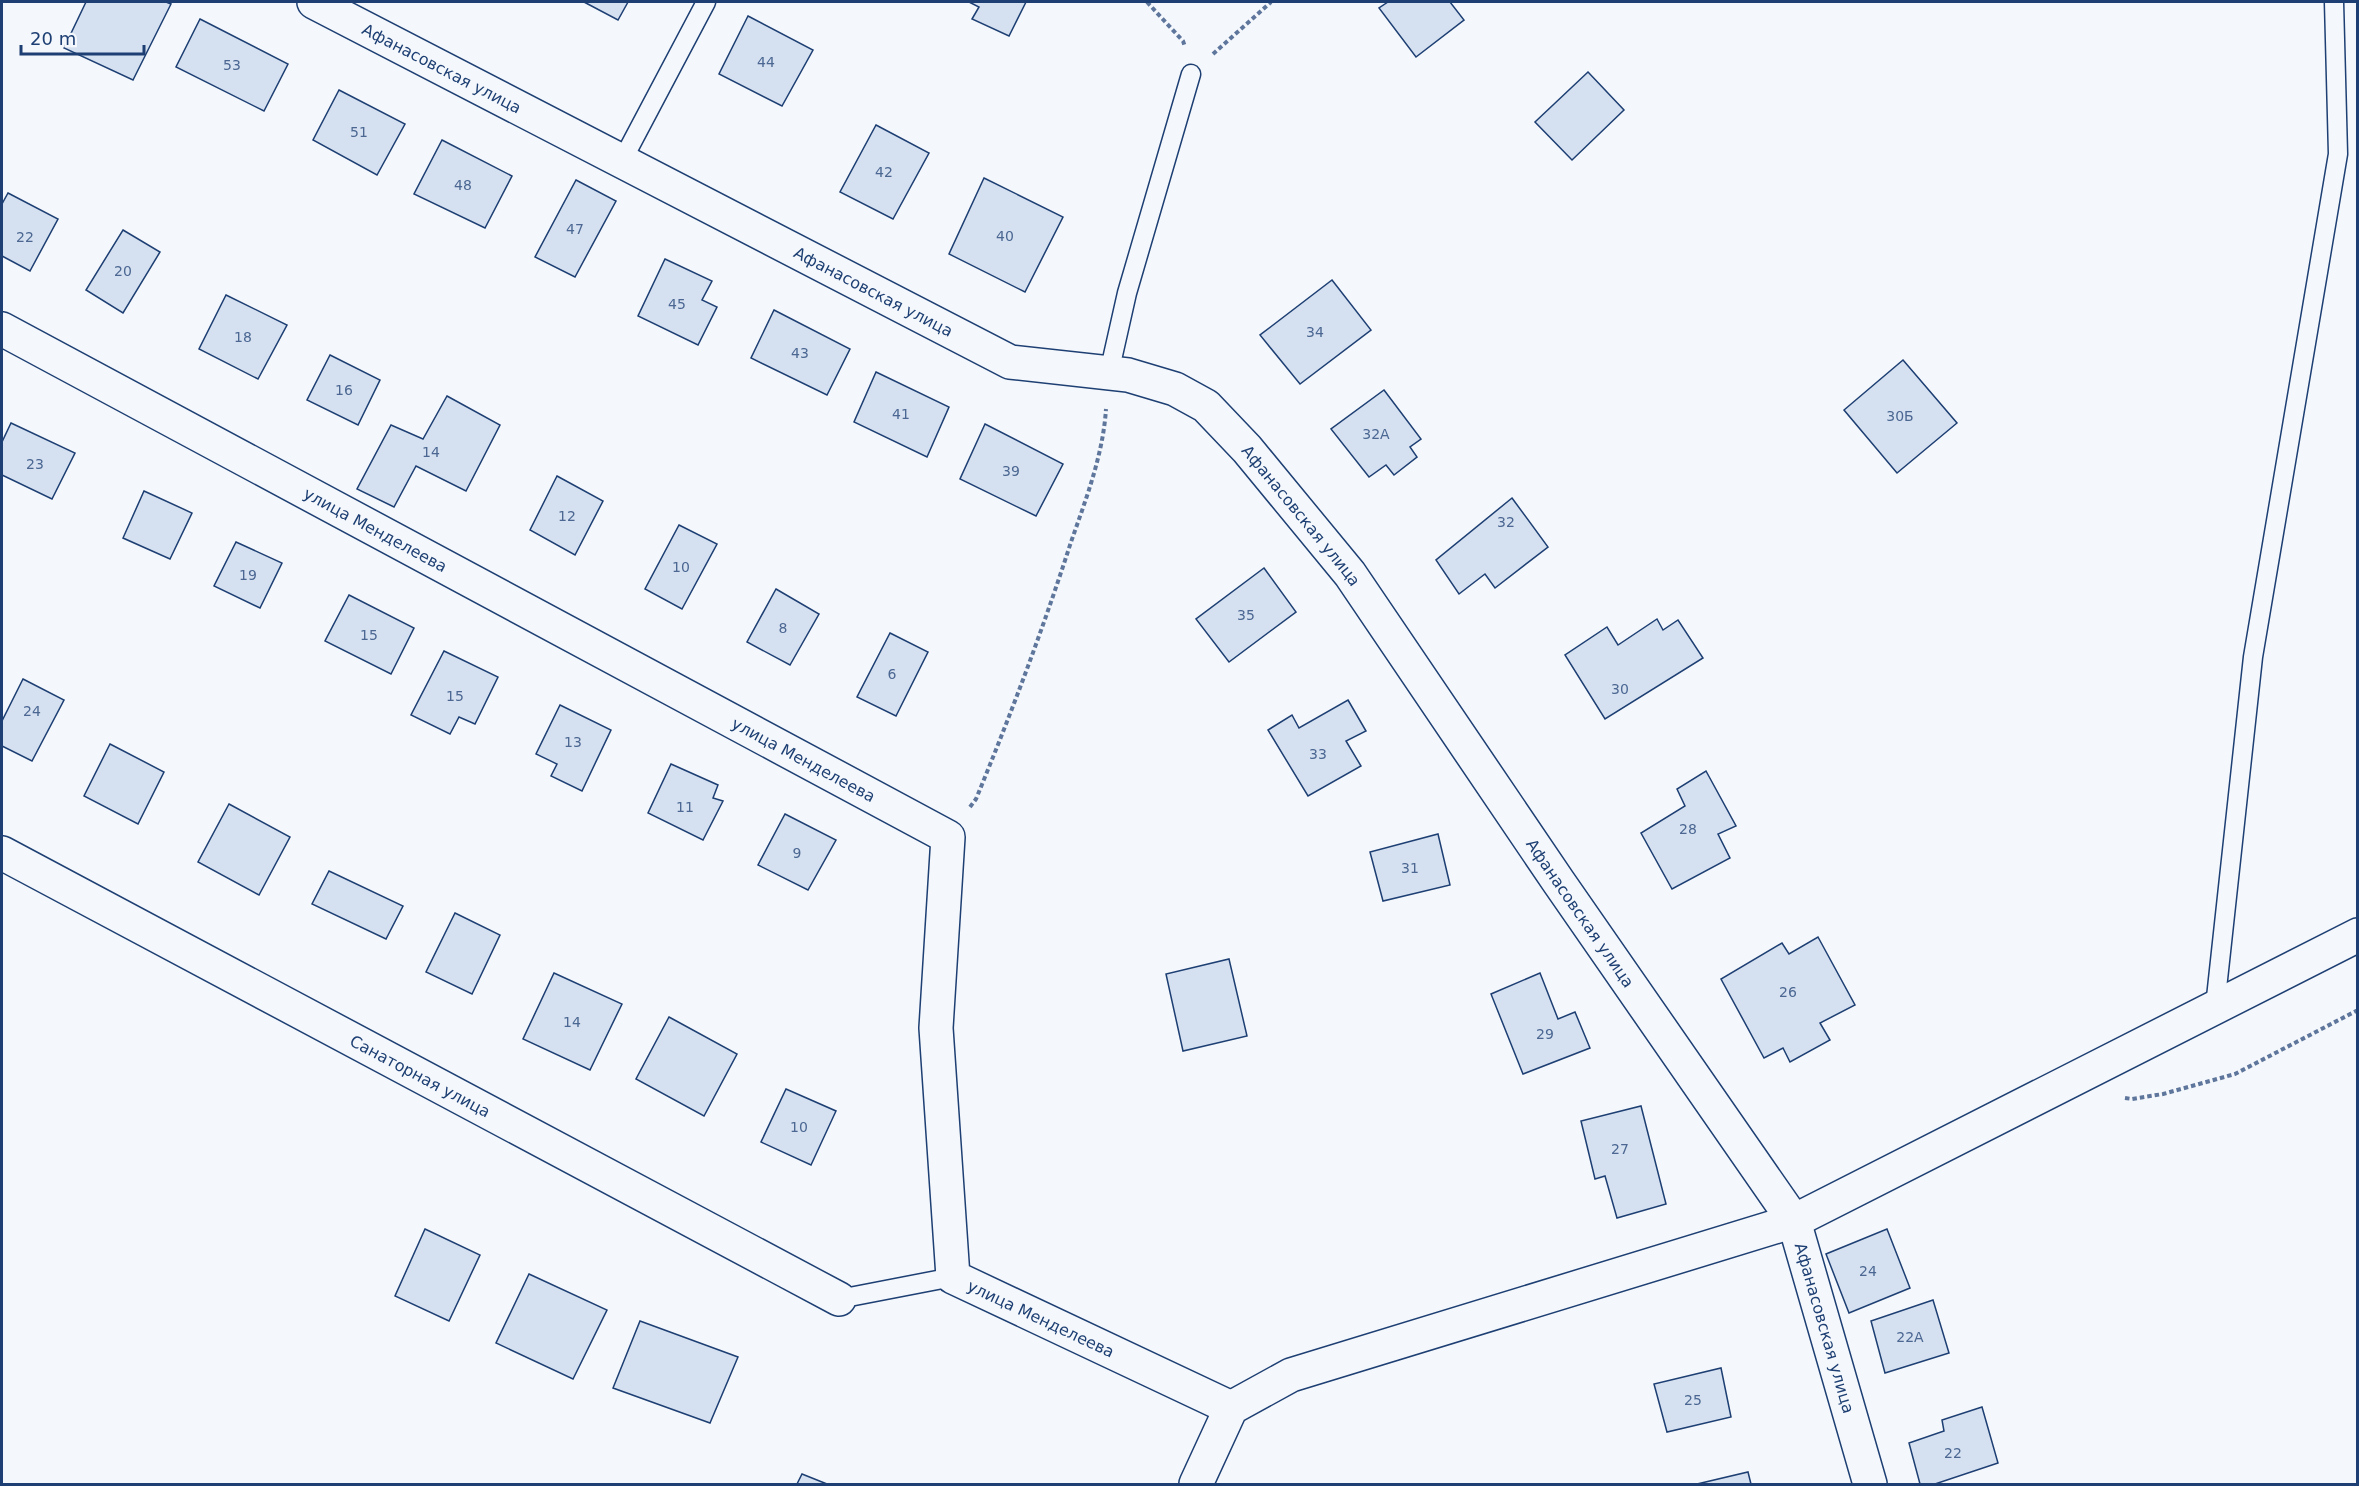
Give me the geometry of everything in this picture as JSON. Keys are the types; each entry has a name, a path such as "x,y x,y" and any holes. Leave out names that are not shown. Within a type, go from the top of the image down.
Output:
{"street":[{"name":"Афанасовская улица","path":"314,2 1010,362 1128,375 1175,389 1206,406 1247,449 1350,574 1558,881 1794,1221 1870,1485"},
{"name":"улица Менделеева","path":"2,329 948,837 936,1028 953,1277 1230,1408"},
{"name":"Санаторная улица","path":"2,853 839,1299"},
{"path":"1196,1485 1230,1408 1291,1375 1794,1221 2358,936"}],"lane":[{"path":"622,161 706,2"},
{"path":"2215,1007 2253,657 2338,154 2334,2"},
{"path":"1109,373 1127,293 1191,74"},
{"path":"839,1299 953,1277"}],"path":[{"path":"1147,2 1183,42 1191,74 1271,2"},
{"path":"948,837 976,799 1018,696 1058,581 1105,434 1109,373"},
{"path":"2081,1075 2099,1094 2132,1099 2163,1094 2235,1074 2358,1010"}],"building":[{"path":"86,2 166,2 171,4 133,80 64,48"},
{"path":"584,2 628,2 618,20"},
{"path":"969,2 1026,2 1009,36 972,19 979,7"},
{"path":"1388,2 1450,2 1464,20 1416,57 1379,8"},
{"path":"748,16 813,50 782,106 719,74"},
{"path":"200,19 288,64 264,111 176,67"},
{"path":"1588,72 1624,110 1572,160 1535,122"},
{"path":"339,90 405,124 377,175 313,140"},
{"path":"876,125 929,153 893,219 840,192"},
{"path":"442,140 512,176 485,228 414,194"},
{"path":"984,178 1063,217 1025,292 949,254"},
{"path":"576,180 616,201 575,277 535,257"},
{"path":"8,193 58,219 30,271 2,256 2,204"},
{"path":"123,230 160,252 123,313 86,290"},
{"path":"665,259 712,281 702,300 717,307 698,345 638,316"},
{"path":"1332,280 1371,330 1300,384 1260,335"},
{"path":"226,295 287,325 258,379 199,349"},
{"path":"774,310 850,349 827,395 751,358"},
{"path":"330,355 380,380 358,425 307,400"},
{"path":"1903,360 1957,423 1897,473 1844,410"},
{"path":"876,372 949,407 927,457 854,422"},
{"path":"1384,390 1421,439 1410,447 1417,457 1394,475 1386,465 1369,477 1331,429"},
{"path":"447,396 500,425 466,491 416,466 394,507 357,489 391,425 423,439"},
{"path":"11,423 75,453 52,499 2,475 2,442"},
{"path":"985,424 1063,464 1036,516 960,479"},
{"path":"557,476 603,501 575,555 530,530"},
{"path":"144,491 192,513 170,559 123,538"},
{"path":"1512,498 1548,547 1495,588 1485,574 1459,594 1436,560"},
{"path":"679,525 717,544 682,609 645,589"},
{"path":"236,542 282,563 260,608 214,586"},
{"path":"1264,568 1296,612 1229,662 1196,619"},
{"path":"776,589 819,614 790,665 747,642"},
{"path":"349,595 414,628 391,674 325,641"},
{"path":"1657,619 1663,630 1678,620 1703,658 1605,719 1565,655 1607,627 1618,645"},
{"path":"890,633 928,652 896,716 857,697"},
{"path":"444,651 498,677 475,724 459,717 450,734 411,715"},
{"path":"23,679 64,700 32,761 2,746 2,721"},
{"path":"1348,700 1366,731 1346,741 1361,766 1308,796 1268,730 1292,715 1299,728"},
{"path":"560,705 611,730 582,791 551,776 557,764 536,754"},
{"path":"110,744 164,772 138,824 84,796"},
{"path":"671,764 718,785 713,798 723,801 703,840 648,813"},
{"path":"1706,771 1736,826 1718,834 1730,858 1672,889 1641,833 1685,806 1677,789"},
{"path":"229,804 290,837 259,895 198,862"},
{"path":"785,814 836,840 808,890 758,865"},
{"path":"1438,834 1450,885 1383,901 1370,852"},
{"path":"329,871 403,906 386,939 312,904"},
{"path":"455,913 500,935 472,994 426,972"},
{"path":"1818,937 1855,1005 1820,1023 1830,1040 1790,1062 1783,1048 1764,1058 1721,979 1782,943 1789,954"},
{"path":"1229,959 1247,1036 1183,1051 1166,974"},
{"path":"554,973 622,1004 590,1070 523,1039"},
{"path":"1540,973 1558,1019 1575,1012 1590,1048 1523,1074 1491,994"},
{"path":"669,1017 737,1054 704,1116 636,1079"},
{"path":"786,1089 836,1111 811,1165 761,1142"},
{"path":"1641,1106 1666,1204 1617,1218 1605,1176 1595,1179 1581,1121"},
{"path":"425,1229 480,1255 449,1321 395,1296"},
{"path":"1887,1229 1910,1288 1849,1313 1826,1254"},
{"path":"529,1274 607,1310 573,1379 496,1343"},
{"path":"1933,1300 1949,1353 1885,1373 1871,1321"},
{"path":"640,1321 738,1357 710,1423 613,1388"},
{"path":"1721,1368 1731,1417 1667,1432 1654,1384"},
{"path":"1982,1407 1998,1463 1935,1484 1920,1484 1909,1443 1944,1431 1942,1420"},
{"path":"1748,1472 1751,1484 1697,1484"},
{"path":"802,1474 827,1484 797,1484"}]}
